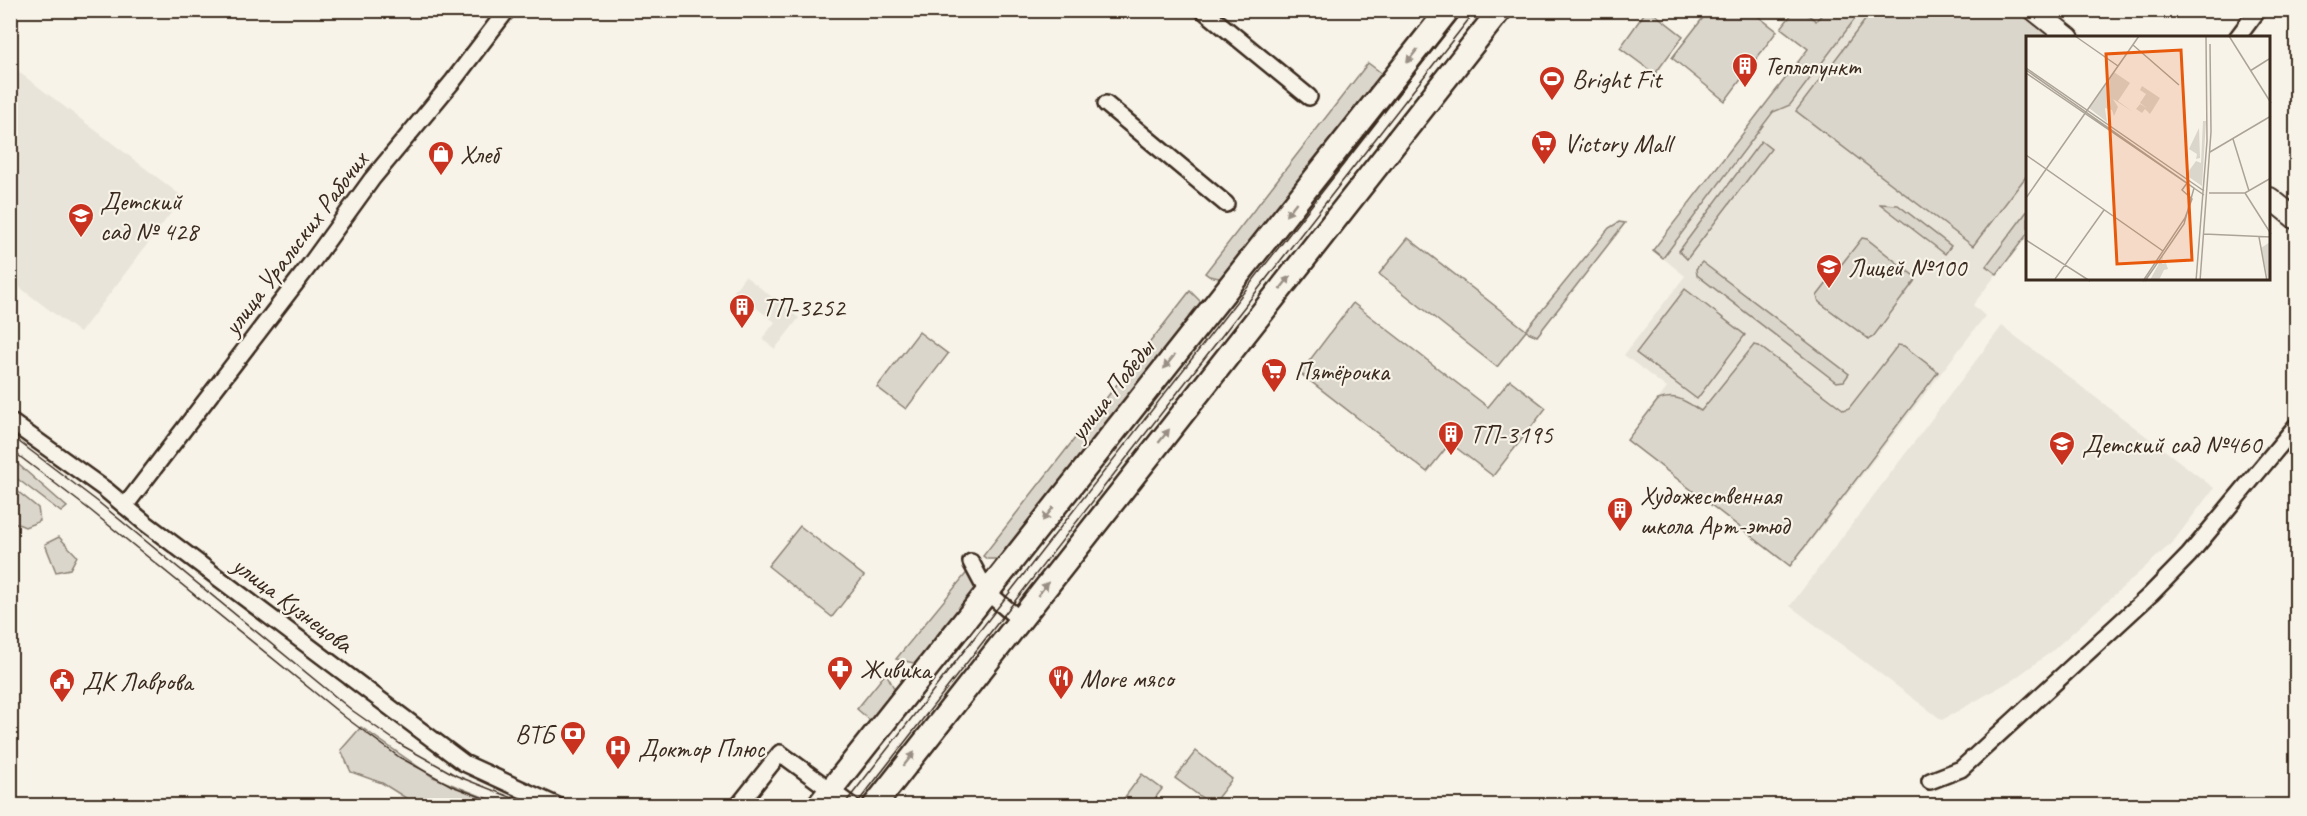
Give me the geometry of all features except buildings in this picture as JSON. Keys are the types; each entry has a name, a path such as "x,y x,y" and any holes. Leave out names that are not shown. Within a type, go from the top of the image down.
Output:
{"main road":[{"name":"улица Победы","path":"825,798 1448,10"},
{"path":"874,806 1500,10"}],"street":[{"name":"улица Уральских Рабочих","path":"125,506 312,262 372,179 453,81 507,10"},
{"path":"1203,10 1309,98"},
{"path":"2034,10 2066,36"},
{"path":"2238,36 2258,10"},
{"path":"1106,104 1226,204"},
{"path":"2271,199 2296,219"},
{"name":"улица Кузнецова","path":"10,421 106,490 144,522 464,763 558,806"},
{"path":"1930,781 1961,769 2151,594 2189,555 2296,426"},
{"path":"970,562 987,592 1019,619"},
{"path":"738,806 780,753 825,798 852,806"}],"shaded area":[{"path":"1709,10 1751,11 1777,31 1725,101 1672,58"},
{"path":"1795,10 1803,11 1816,21 1825,11 1861,11 1790,105 1773,112 1663,258 1653,250 1808,49 1781,28"},
{"path":"1646,11 1651,11 1683,36 1655,74 1620,48"},
{"name":"Лицей №100","path":"1837,11 1928,11 2026,86 2026,236 1973,305 1985,316 1791,567 1627,440 1667,388 1624,355 1685,276 1653,250"},
{"path":"1872,11 2018,11 2052,36 2026,36 2026,177 1973,246 1796,111"},
{"path":"1368,63 1380,72 1382,77 1224,279 1205,273"},
{"name":"Детский сад № 428","path":"11,66 183,197 80,333 11,281"},
{"path":"1761,141 1771,149 1687,259 1679,251"},
{"path":"1880,204 1898,205 1951,246 1945,254"},
{"path":"2026,213 2026,236 1997,274 1986,266"},
{"path":"1619,222 1625,223 1537,336 1526,331 1497,367 1379,274 1408,238 1526,330 1609,228"},
{"path":"1862,238 1867,239 1916,279 1873,337 1869,339 1819,302 1817,296"},
{"path":"1702,262 1849,374 1844,381 1836,382 1697,275 1696,269"},
{"path":"745,276 799,318 775,349 762,339 775,322 734,291"},
{"path":"1685,289 1745,335 1697,399 1636,353"},
{"path":"1190,291 1203,304 1003,559 987,559 983,556"},
{"path":"1353,303 1488,407 1510,380 1546,408 1493,476 1450,443 1427,472 1300,373"},
{"path":"2002,326 2214,488 2173,542 2051,652 2014,679 1942,720 1790,606"},
{"path":"919,332 948,354 906,409 877,387"},
{"path":"1754,345 1759,346 1844,410 1849,408 1898,345 1904,346 1938,372 1790,566 1627,440 1658,400 1676,398 1701,411"},
{"path":"11,458 67,507 61,512 11,474"},
{"path":"11,486 38,508 40,521 25,527 11,521"},
{"path":"800,526 864,576 832,617 768,566"},
{"path":"59,537 77,556 70,569 56,572 45,544"},
{"path":"969,570 979,587 918,664 896,659"},
{"path":"886,673 896,692 873,723 857,709"},
{"path":"361,727 433,777 503,805 417,805 382,783 351,772 341,750"},
{"path":"1196,751 1232,779 1212,805 1175,778"},
{"path":"1142,774 1162,789 1150,805 1119,805"}],"tram line":[{"path":"843,806 1464,10"},
{"path":"855,806 1476,10"},
{"path":"10,435 97,501 353,711 403,746 457,776 533,806"},
{"path":"10,449 90,510 346,718 399,757 452,786 504,806"}],"place":[{"name":"Теплопункт","path":"1745,89"},
{"name":"Bright Fit","path":"1552,102"},
{"name":"Victory Mall","path":"1544,166"},
{"name":"Хлеб","path":"441,177"},
{"name":"Детский сад № 428","path":"81,239"},
{"name":"Лицей №100","path":"1829,290"},
{"name":"ТП-3252","path":"742,330"},
{"name":"Пятёрочка","path":"1274,394"},
{"name":"ТП-3195","path":"1451,457"},
{"name":"Детский сад №460","path":"2062,467"},
{"name":"Художественная школа Арт-этюд","path":"1620,533"},
{"name":"Живика","path":"840,692"},
{"name":"More мясо","path":"1061,701"},
{"name":"ДК Лаврова","path":"62,704"},
{"name":"ВТБ","path":"573,757"},
{"name":"Доктор Плюс","path":"618,771"}]}
